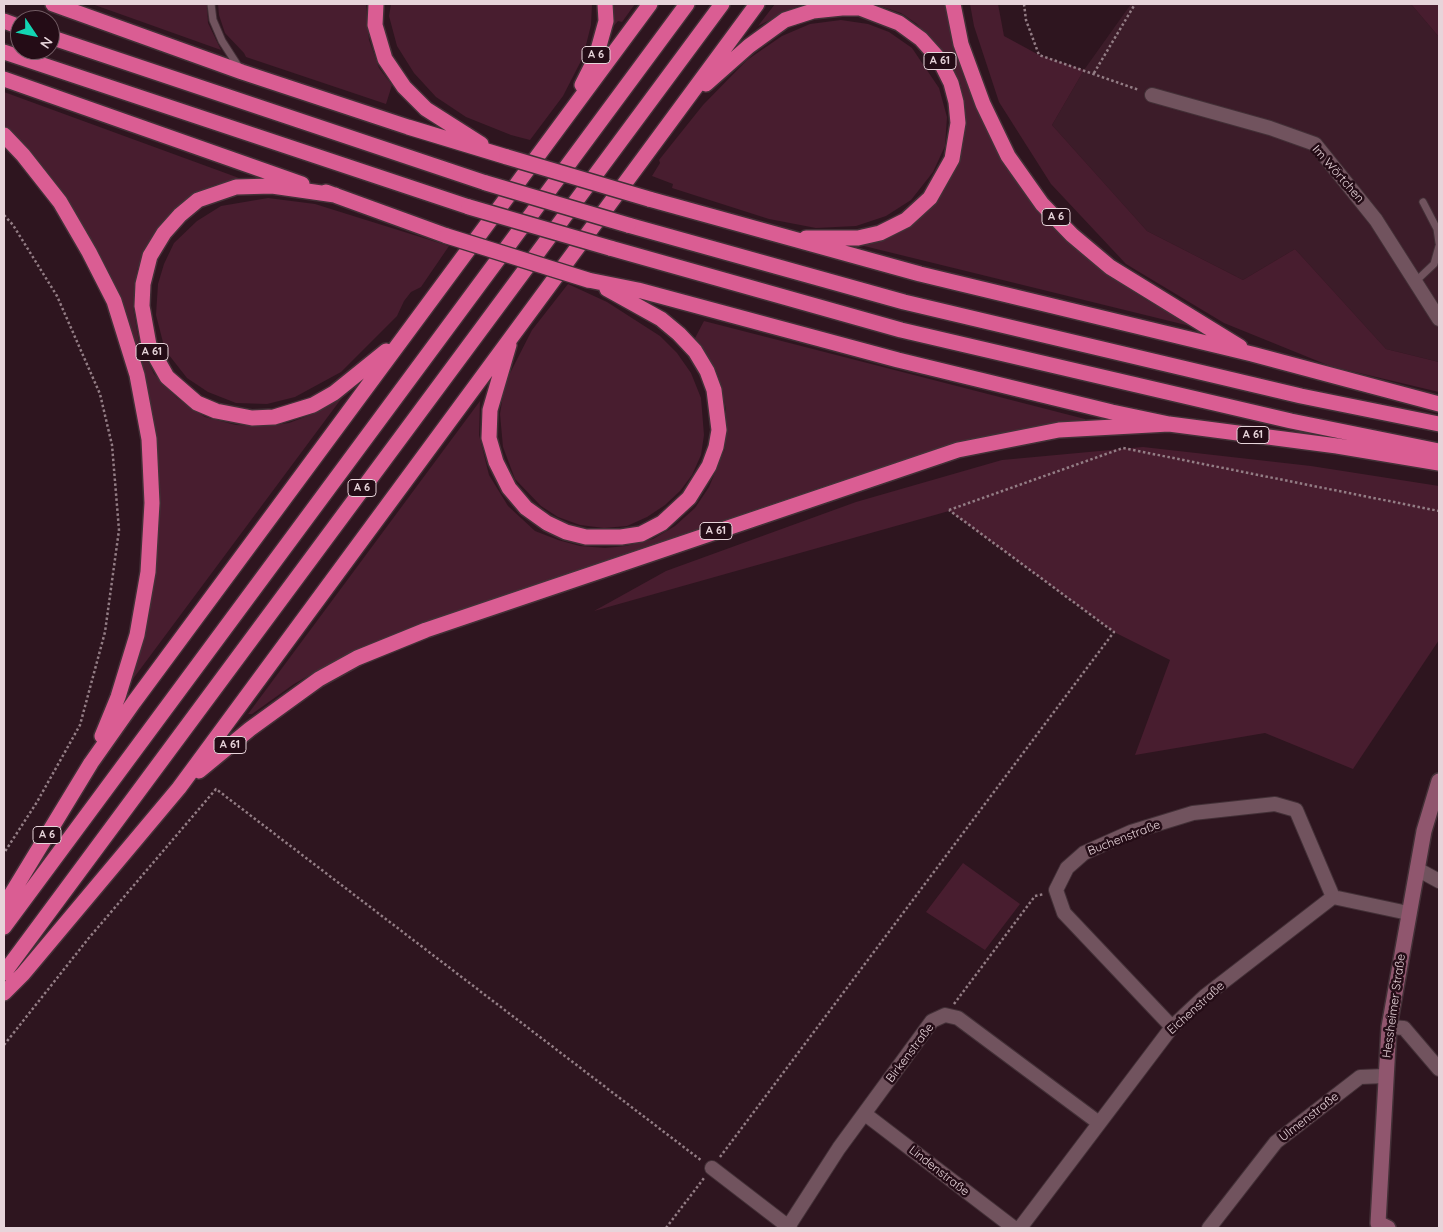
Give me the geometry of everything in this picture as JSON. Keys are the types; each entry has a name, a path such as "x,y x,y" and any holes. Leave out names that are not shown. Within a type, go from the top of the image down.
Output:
{"highway":[{"path":"53,4 242,72 408,127 780,237 920,274 1252,354 1439,404"},
{"path":"376,4 375,25 385,59 404,87 426,108 502,155"},
{"name":"A 6","path":"576,104 582,84 596,57 606,21 604,4"},
{"path":"410,330 650,4"},
{"name":"A 6","path":"4,927 687,4"},
{"name":"A 6","path":"4,973 722,4"},
{"path":"4,993 23,974 179,788 757,4"},
{"name":"A 6","path":"952,4 961,44 984,104 1008,156 1042,204 1072,235 1110,267 1252,354"},
{"name":"A 61","path":"683,105 749,46 785,20 813,11 860,8 874,13 899,23 921,39 939,59 951,82 956,102 958,123 952,159 930,198 906,220 880,233 858,238 780,237"},
{"path":"60,40 486,183 904,302 1301,396 1439,424"},
{"name":"A 61","path":"4,52 469,207 901,330 1291,420 1439,451"},
{"path":"4,79 447,236 588,280 661,319 695,351 707,371 718,412 716,447 700,483 678,511 642,534 605,538 586,537 566,532 547,523 526,508 509,488 496,462 489,438 490,410 504,367 510,340"},
{"name":"A 6","path":"4,135 24,156 60,202 89,252 114,301 137,375 149,439 152,504 148,572 137,635 118,697 91,763"},
{"name":"A 61","path":"335,195 272,186 236,187 198,200 180,215 164,233 150,256 143,284 142,306 144,326 156,361 167,377 197,403 235,416 252,418 274,417 313,405 334,394 410,330"},
{"name":"A 61","path":"588,280 648,292 898,360 1169,424 1337,446 1439,463"},
{"name":"A 6","path":"4,906 91,763 134,702 410,330"},
{"name":"A 61","path":"179,788 250,729 319,679 357,658 426,630 958,450 1059,430 1169,424"}],"street":[{"name":"Im Wörtchen","path":"1152,95 1261,125 1315,144 1376,220 1439,319"},
{"name":"Hessheimer Straße","path":"1388,1228 1378,1223 1389,1027 1424,831 1439,781"},
{"name":"Buchenstraße","path":"1056,890 1067,868 1084,853 1131,832 1193,813 1275,804 1296,810 1333,897"},
{"path":"1417,869 1439,881"},
{"path":"1056,890 1064,913 1172,1027"},
{"path":"1333,897 1408,913"},
{"name":"Eichenstraße","path":"1020,1228 1172,1027 1205,996 1333,897"},
{"name":"Birkenstraße","path":"789,1227 865,1114 932,1021 945,1015 958,1018 1099,1123"},
{"path":"1389,1027 1404,1028 1439,1069"},
{"name":"Ulmenstraße","path":"1209,1228 1276,1142 1360,1077 1385,1076"},
{"name":"Lindenstraße","path":"865,1114 1014,1228"},
{"path":"712,1168 772,1223 789,1227"}],"lane":[{"path":"211,4 213,20 222,41 242,72"},
{"path":"1416,281 1434,264 1439,244 1438,229 1423,202"}],"path":[{"path":"1024,4 1026,20 1040,55 1152,95"},
{"path":"1093,74 1135,4"},
{"path":"4,215 13,225 57,296 100,394 112,445 119,530 105,632 80,724 37,802 4,853"},
{"path":"666,1228 1114,632 949,510 1123,448 1439,511"},
{"path":"4,1046 88,939 216,789 712,1168"},
{"path":"945,1015 1035,896 1056,890"}],"shaded area":[{"path":"92,4 207,4 208,23 221,50"},
{"path":"218,4 366,4 369,40 379,68 392,85 386,104 246,57 225,33 219,15"},
{"path":"391,4 592,4 591,25 583,57 563,96 530,140 511,135 466,117 436,97 414,73 397,46 389,16"},
{"path":"613,4 635,4 622,22 618,21 612,28"},
{"path":"775,4 810,4 796,7 758,26"},
{"path":"874,4 945,4 963,75 996,149 1077,249 1111,277 1190,326 860,245 908,227 929,210 944,191 955,170 962,150 966,127 965,106 960,82 949,60 917,24 901,13"},
{"path":"970,4 998,4 1004,36 1039,55 1084,70 1052,125 1147,231 1243,280 1295,249 1386,349 1439,362 1439,392 1330,366 1224,323 1126,264 1051,184 999,102 974,26"},
{"path":"1131,4 1411,4 1439,37 1439,362 1386,349 1295,249 1243,280 1147,231 1052,125 1084,70"},
{"path":"1411,4 1439,4 1439,37"},
{"path":"841,20 868,24 889,32 912,48 939,88 947,117 945,146 933,172 911,200 886,216 856,226 816,228 769,219 672,188 673,184 652,176 660,163 659,160 703,105 747,60 782,36 810,24"},
{"path":"4,92 239,178 214,185 196,194 180,206 164,221 151,239 137,270 133,307 139,342 154,374 177,398 205,417 236,425 266,426 289,423 310,415 344,395 124,691 157,539 132,335 24,148 4,127"},
{"path":"268,198 315,204 449,246 421,287 411,292 404,301 397,316 341,372 295,397 267,404 236,403 208,392 187,378 165,350 156,315 158,284 164,264 174,243 197,221 221,206"},
{"path":"568,284 607,302 660,336 677,353 691,373 701,398 704,435 701,455 692,475 680,491 665,505 647,517 627,526 604,528 580,525 558,517 541,506 515,479 503,447 500,414 505,383 532,330"},
{"path":"704,321 1085,419 1085,421 1030,428 975,439 824,486 445,615 392,635 340,658 294,684 252,714 248,714 480,401 479,435 489,475 508,506 535,531 580,546 605,548 626,546 653,539 675,526 695,508 709,487 725,449 726,409 718,375 707,355 694,340"},
{"path":"1143,447 1311,466 1439,486 1439,640 1353,769 1265,733 1135,755 1170,660 1114,632 949,511 594,611 666,571 856,502 1002,460"},
{"path":"963,863 1020,904 985,950 926,912"}]}
